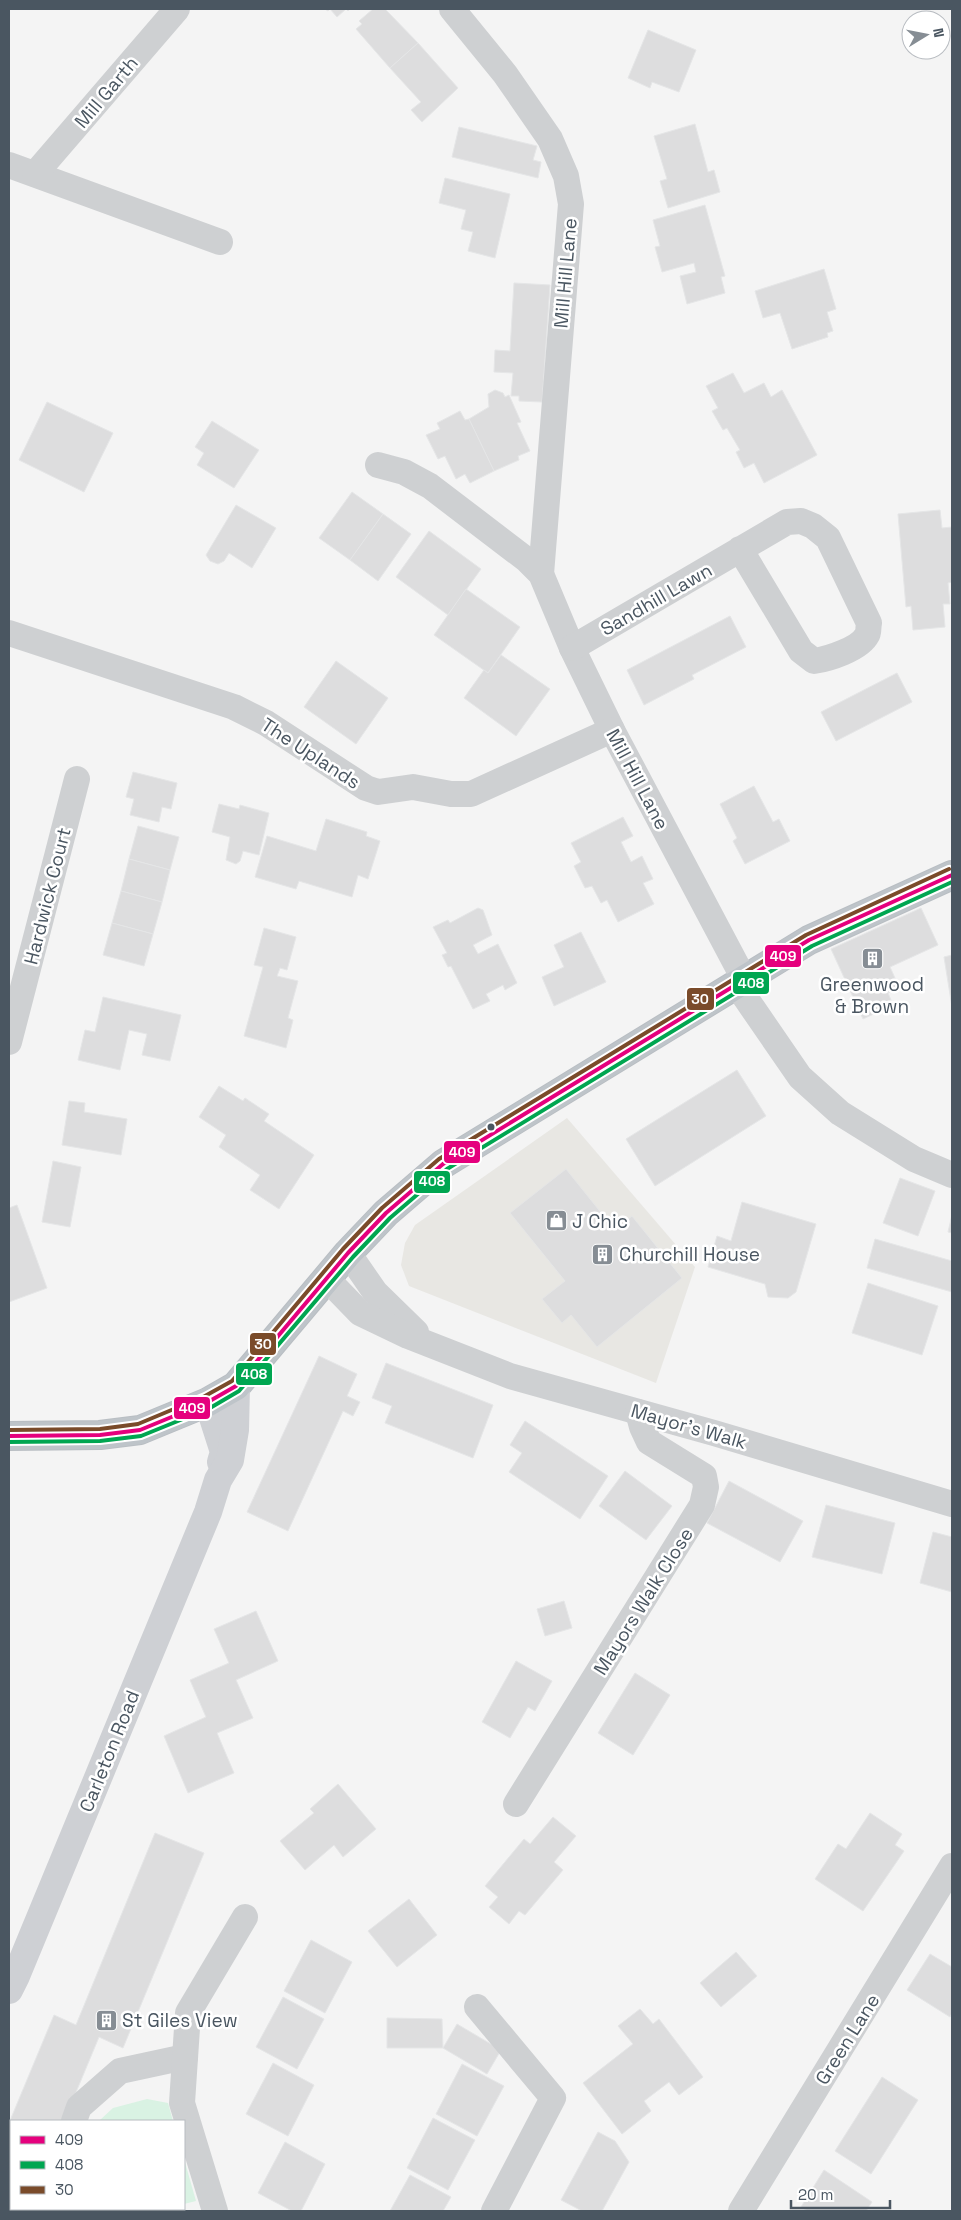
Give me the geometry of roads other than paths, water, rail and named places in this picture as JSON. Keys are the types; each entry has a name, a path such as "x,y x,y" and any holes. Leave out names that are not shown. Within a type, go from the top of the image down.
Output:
{"highway":[{"path":"9,1436 100,1435 140,1430 208,1402 236,1386 348,1253 386,1212 443,1164 808,940 952,875"}],"street":[{"name":"Mill Garth","path":"35,174 176,9"},
{"name":"Mill Hill Lane","path":"452,9 505,74 550,139 566,176 571,204 540,574"},
{"path":"9,165 220,242"},
{"name":"Mill Hill Lane","path":"378,465 404,472 430,486 527,560 540,574 572,648 612,730 740,982 800,1077 840,1113 914,1159 952,1175"},
{"name":"Sandhill Lawn","path":"572,648 740,549 788,522 801,520 813,526 828,538 869,623 867,635 860,644 826,660 814,661 801,651 740,549"},
{"name":"The Uplands","path":"9,632 234,707 266,723 366,788 378,792 413,787 451,794 471,794 612,730"},
{"name":"Hardwick Court","path":"9,1042 77,779"},
{"name":"Mayor's Walk","path":"348,1253 375,1292 428,1343"},
{"name":"Mayor's Walk","path":"327,1279 360,1313 408,1336 510,1376 952,1504"},
{"name":"Carleton Road","path":"11,1981 208,1512 218,1480 230,1460 235,1430 236,1386"},
{"name":"Carleton Road","path":"208,1402 224,1452 208,1512"},
{"name":"Mayors Walk Close","path":"516,1804 702,1504 706,1487 704,1476 649,1442 638,1412"},
{"name":"Green Lane","path":"741,2211 952,1866"},
{"path":"216,2211 182,2103 188,2013 245,1917"},
{"path":"477,2007 553,2098 494,2211"},
{"path":"74,2120 79,2107 120,2072 185,2057"}],"place":[{"name":"Greenwood & Brown","path":"872,958"},
{"name":"J Chic","path":"556,1221"},
{"name":"Churchill House","path":"603,1254"},
{"name":"St Giles View","path":"106,2020"}]}
